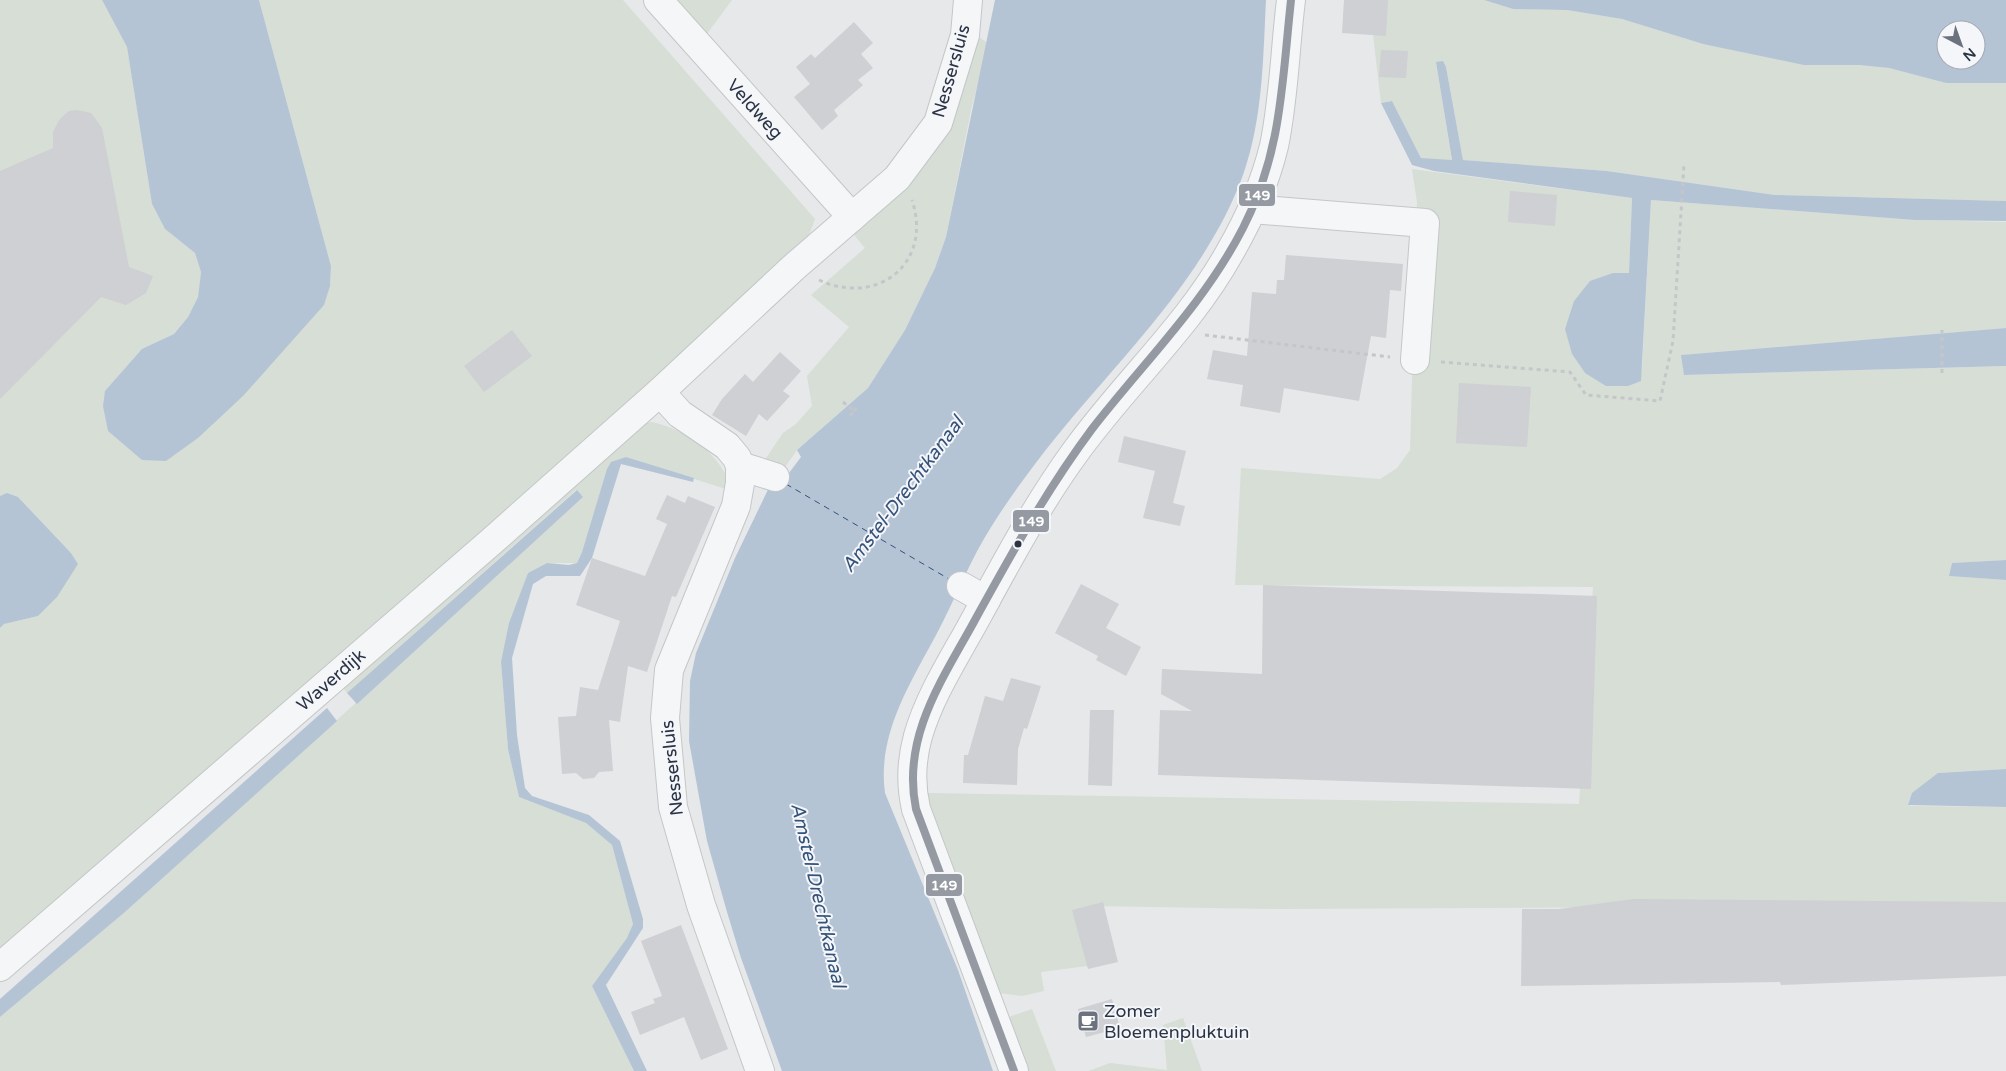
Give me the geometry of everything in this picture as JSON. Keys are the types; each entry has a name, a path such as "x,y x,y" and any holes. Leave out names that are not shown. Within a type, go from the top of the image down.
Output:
{"street":[{"name":"Veldweg","path":"658,0 852,217"},
{"name":"Nessersluis","path":"660,392 793,268 897,178 938,123 965,34 968,0"},
{"path":"1014,1071 925,836 910,784 918,737 926,713 986,600 1051,488 1076,450 1175,332 1214,281 1252,209 1266,175 1274,145 1291,0"},
{"path":"1252,209 1425,223 1415,360"},
{"path":"660,392 680,414 727,446 740,466 775,477"},
{"name":"Waverdijk","path":"0,967 660,392"},
{"name":"Nessersluis","path":"740,466 739,492 736,506 669,670 665,718 673,807 701,905 760,1071"},
{"path":"961,586 986,600"}],"path":[{"path":"1175,332 1415,360 1570,372 1586,395 1660,400 1673,341 1684,164"},
{"path":"825,283 846,289 859,290 885,281 904,266 912,252 918,223 911,197 897,178"},
{"path":"1942,330 1942,373"},
{"path":"843,402 854,411"},
{"path":"850,416 859,405"}],"shaded area":[{"path":"0,0 102,0 127,47 152,204 165,229 195,253 201,272 198,297 188,317 174,334 160,341 330,286 331,266 259,0 623,0 815,219 808,238 652,388 0,957 0,628 3,624 38,616 78,564 71,553 18,497 0,496"},
{"path":"668,0 732,0 703,39"},
{"path":"1369,0 1484,0 1513,9 1567,10 1622,19 1703,44 1889,68 1946,83 2006,83 2006,201 1775,195 1607,171 1463,160 1446,67 1436,62 1452,161 1421,158 1392,101 1381,103"},
{"path":"971,32 988,43 971,110 946,237 935,268 905,330 868,388 797,450 785,467 776,461 772,465 764,461 783,433 796,424 812,406 807,376 849,327 811,295 865,248 851,231 913,173"},
{"path":"1412,169 1632,198 1629,274 1613,273 1572,354 1585,373 1642,369 1651,200 1915,220 2006,222 2006,328 1682,355 1684,375 2006,366 2006,560 1952,563 1950,576 2006,580 2006,769 1938,773 1909,806 2006,807 2006,905 1278,909 1094,906 1087,966 1041,972 1044,991 1022,996 999,993 924,793 1579,804 1593,587 1235,585 1241,468 1380,479 1397,468 1410,450 1417,202"},
{"path":"652,422 678,431 702,446 721,466 732,491 626,457 605,477 577,563 547,563 528,573 501,662 508,749 519,797 586,823 612,845 633,924 628,938 592,986 634,1071 0,1071 0,1017 125,912 583,497 576,490 347,693 341,685 639,424"},
{"path":"1032,1009 1056,1071 1028,1071 1009,1017"},
{"path":"1183,1018 1202,1071 1088,1071 1110,1063 1167,1070 1163,1025"}],"water":[{"path":"102,0 259,0 331,266 330,286 324,305 243,396 198,438 166,461 142,460 108,431 103,406 105,391 142,349 174,334 188,317 198,297 201,272 195,253 165,229 152,204 127,47"},
{"name":"Amstel-Drechtkanaal","path":"995,0 1266,0 1263,66 1255,132 1243,175 1227,212 1208,247 1186,280 1136,344 1040,457 985,537 906,692 890,731 884,772 885,793 958,970 993,1071 782,1071 741,958 707,841 689,741 690,681 696,653 735,558 778,469 789,473 801,457 797,450 868,388 905,330 935,268 946,237"},
{"path":"1484,0 2006,0 2006,83 1946,83 1889,68 1860,65 1804,65 1703,44 1622,19 1567,10 1513,9"},
{"path":"1443,61 1446,67 1463,160 1607,171 1775,195 2006,201 2006,221 1915,220 1651,200 1641,381 1628,386 1606,386 1585,373 1572,354 1565,329 1574,301 1590,281 1613,273 1629,273 1632,198 1434,171 1412,165 1381,103 1392,101 1421,158 1452,160 1436,62"},
{"path":"2006,328 2006,366 1684,375 1681,355"},
{"path":"626,457 694,478 693,482 621,464 592,558 580,576 546,576 533,584 512,658 517,735 525,788 532,796 589,815 620,841 643,919 643,928 606,985 647,1071 634,1071 592,986 627,938 633,924 612,845 586,823 519,797 508,749 501,662 509,623 528,573 547,563 569,565 577,563 607,469 611,462"},
{"path":"577,490 583,497 357,704 347,693"},
{"path":"7,493 18,497 71,553 78,564 57,597 38,616 4,624 0,628 0,496"},
{"path":"2006,560 2006,580 1949,576 1952,563"},
{"path":"327,708 337,721 125,912 0,1017 0,999"},
{"path":"2006,769 2006,807 1908,805 1912,793 1938,773"}],"building":[{"path":"1344,0 1388,0 1386,36 1342,33"},
{"path":"854,22 873,43 861,54 873,68 858,80 863,85 834,110 838,116 822,130 794,97 810,84 796,67 811,54 815,58"},
{"path":"1381,50 1408,51 1406,78 1379,77"},
{"path":"77,110 91,113 102,128 129,267 153,276 146,293 126,305 101,297 0,399 0,171 53,148 53,132 59,120 69,111"},
{"path":"1510,191 1557,195 1555,226 1508,222"},
{"path":"1286,255 1403,264 1401,291 1390,290 1386,338 1371,336 1359,401 1284,388 1280,413 1240,406 1243,385 1207,379 1213,350 1247,356 1252,292 1276,294 1277,280 1284,280"},
{"path":"512,330 532,356 484,392 464,366"},
{"path":"780,352 801,371 783,391 790,396 767,421 759,414 746,436 712,415 722,399 745,374 753,382"},
{"path":"1459,383 1531,387 1527,447 1456,443"},
{"path":"1124,436 1186,451 1173,503 1185,506 1180,526 1143,518 1155,471 1118,462"},
{"path":"667,495 685,503 688,496 715,507 676,597 672,596 647,672 628,666 620,722 609,720 613,771 599,772 594,778 583,779 576,773 562,774 558,717 576,716 580,687 598,690 620,621 576,605 592,558 645,576 667,524 656,519"},
{"path":"1081,584 1119,604 1106,628 1141,647 1126,676 1096,660 1098,656 1055,633"},
{"path":"1263,585 1597,596 1591,789 1158,775 1160,710 1192,711 1161,694 1162,669 1262,674"},
{"path":"1011,678 1041,686 1027,729 1024,728 1018,749 1017,785 963,783 964,755 968,755 985,696 1003,701"},
{"path":"1090,710 1114,710 1112,786 1088,785"},
{"path":"1634,899 2006,902 2006,976 1781,985 1780,982 1521,986 1522,909 1559,909"},
{"path":"1103,902 1118,962 1088,969 1072,910"},
{"path":"681,925 728,1049 701,1060 684,1017 640,1035 631,1012 655,1003 653,999 662,996 641,941"},
{"path":"1112,999 1120,1028 1086,1037 1078,1009"}],"ferry route":[{"path":"786,484 949,579"}],"transit line":[{"name":"149","path":"1014,1071 916,809 913,784 914,760 918,737 935,693 946,672 1013,552 1058,477 1092,429 1192,307 1227,256 1243,228 1256,200 1273,144 1282,88 1291,0"}],"place":[{"name":"Zomer Bloemenpluktuin","path":"1088,1021"}]}
